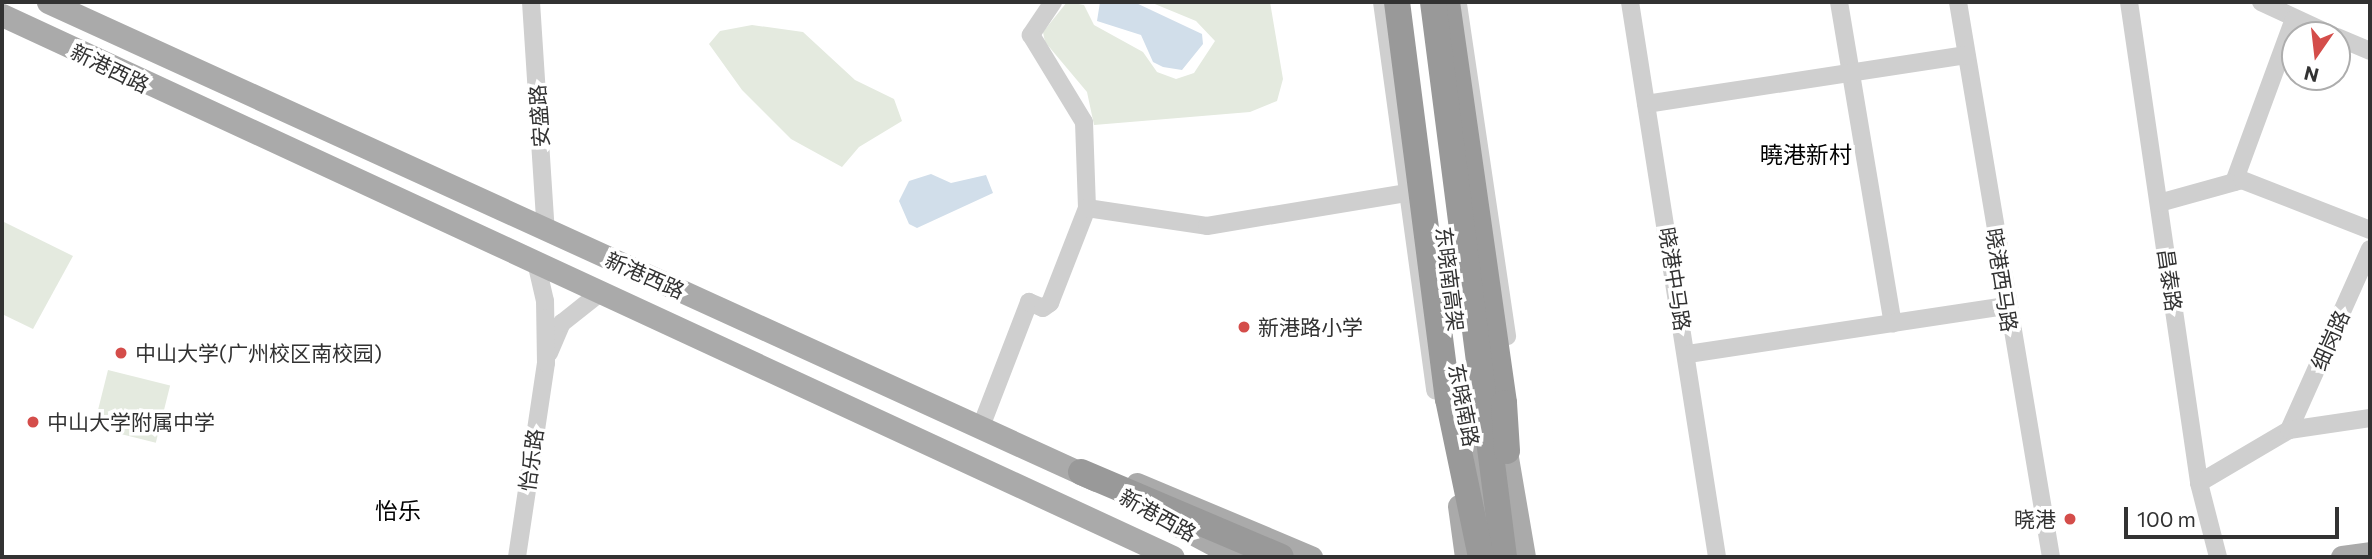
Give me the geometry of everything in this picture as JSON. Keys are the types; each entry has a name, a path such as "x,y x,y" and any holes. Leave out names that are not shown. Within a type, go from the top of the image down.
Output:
{"highway":[{"path":"1397,2 1448,399 1471,555"},
{"name":"东晓南高架","path":"1411,2 1471,555"},
{"name":"东晓南高架","path":"1433,2 1504,557"},
{"path":"1445,2 1467,116 1504,403 1512,557"},
{"path":"1081,472 1240,548 1281,557"}],"main road":[{"name":"新港西路","path":"48,2 546,231 982,424 1081,472 1174,496 1311,557"},
{"name":"东晓南路","path":"1411,2 1459,389 1493,557"},
{"name":"东晓南路","path":"1445,2 1498,412 1517,497 1524,557"},
{"name":"新港西路","path":"2,15 1173,557"},
{"path":"1452,465 1459,389"},
{"name":"东晓南路","path":"1452,465 1471,555"},
{"path":"2342,557 2370,553"}],"street":[{"name":"安盛路","path":"531,2 546,231"},
{"path":"982,424 1029,302 1043,308 1050,303 1087,208 1084,122 1031,35 1053,2"},
{"name":"东晓南路","path":"1382,2 1428,353 1452,465"},
{"name":"东晓南路","path":"1457,2 1470,54 1516,402 1517,497"},
{"name":"晓港中马路","path":"1630,2 1688,355 1717,557"},
{"path":"1839,2 1893,323"},
{"name":"晓港西马路","path":"1958,2 2006,306 2051,557"},
{"name":"昌泰路","path":"2129,2 2199,483 2218,557"},
{"path":"2260,2 2299,21"},
{"path":"2234,182 2294,19"},
{"path":"2351,43 2370,51"},
{"path":"1646,104 1966,55"},
{"path":"2159,204 2242,180 2370,230"},
{"path":"1087,208 1207,226 1408,193"},
{"name":"细岗路","path":"2289,430 2370,249"},
{"path":"536,262 545,301 545,363"},
{"path":"545,363 562,323 601,292"},
{"path":"1688,355 2006,306"},
{"name":"怡乐路","path":"517,557 545,363"},
{"path":"1466,418 1498,412"},
{"path":"2199,483 2289,430 2370,418"}],"shaded area":[{"path":"1067,2 1084,5 1094,25 1143,52 1157,72 1176,79 1194,73 1215,41 1196,21 1150,2 1270,2 1283,79 1277,101 1250,112 1094,125 1087,92 1045,42 1043,32"},
{"path":"1100,2 1134,2 1202,34 1203,44 1182,70 1163,67 1153,62 1141,35 1097,21"},
{"path":"752,25 803,32 855,80 894,99 902,121 859,147 842,167 791,139 742,90 709,44 720,31"},
{"path":"931,174 951,183 986,175 993,193 917,228 909,224 899,201 909,181"},
{"path":"2,221 73,256 33,329 2,314"},
{"path":"108,370 170,385 156,443 94,427"}],"place":[{"name":"新港路小学","path":"1244,327"},
{"name":"中山大学(广州校区南校园)","path":"121,353"},
{"name":"中山大学附属中学","path":"33,422"},
{"name":"晓港","path":"2070,519"}],"district":[{"name":"曉港新村","path":"1806,154"},
{"name":"怡乐","path":"398,510"}]}
